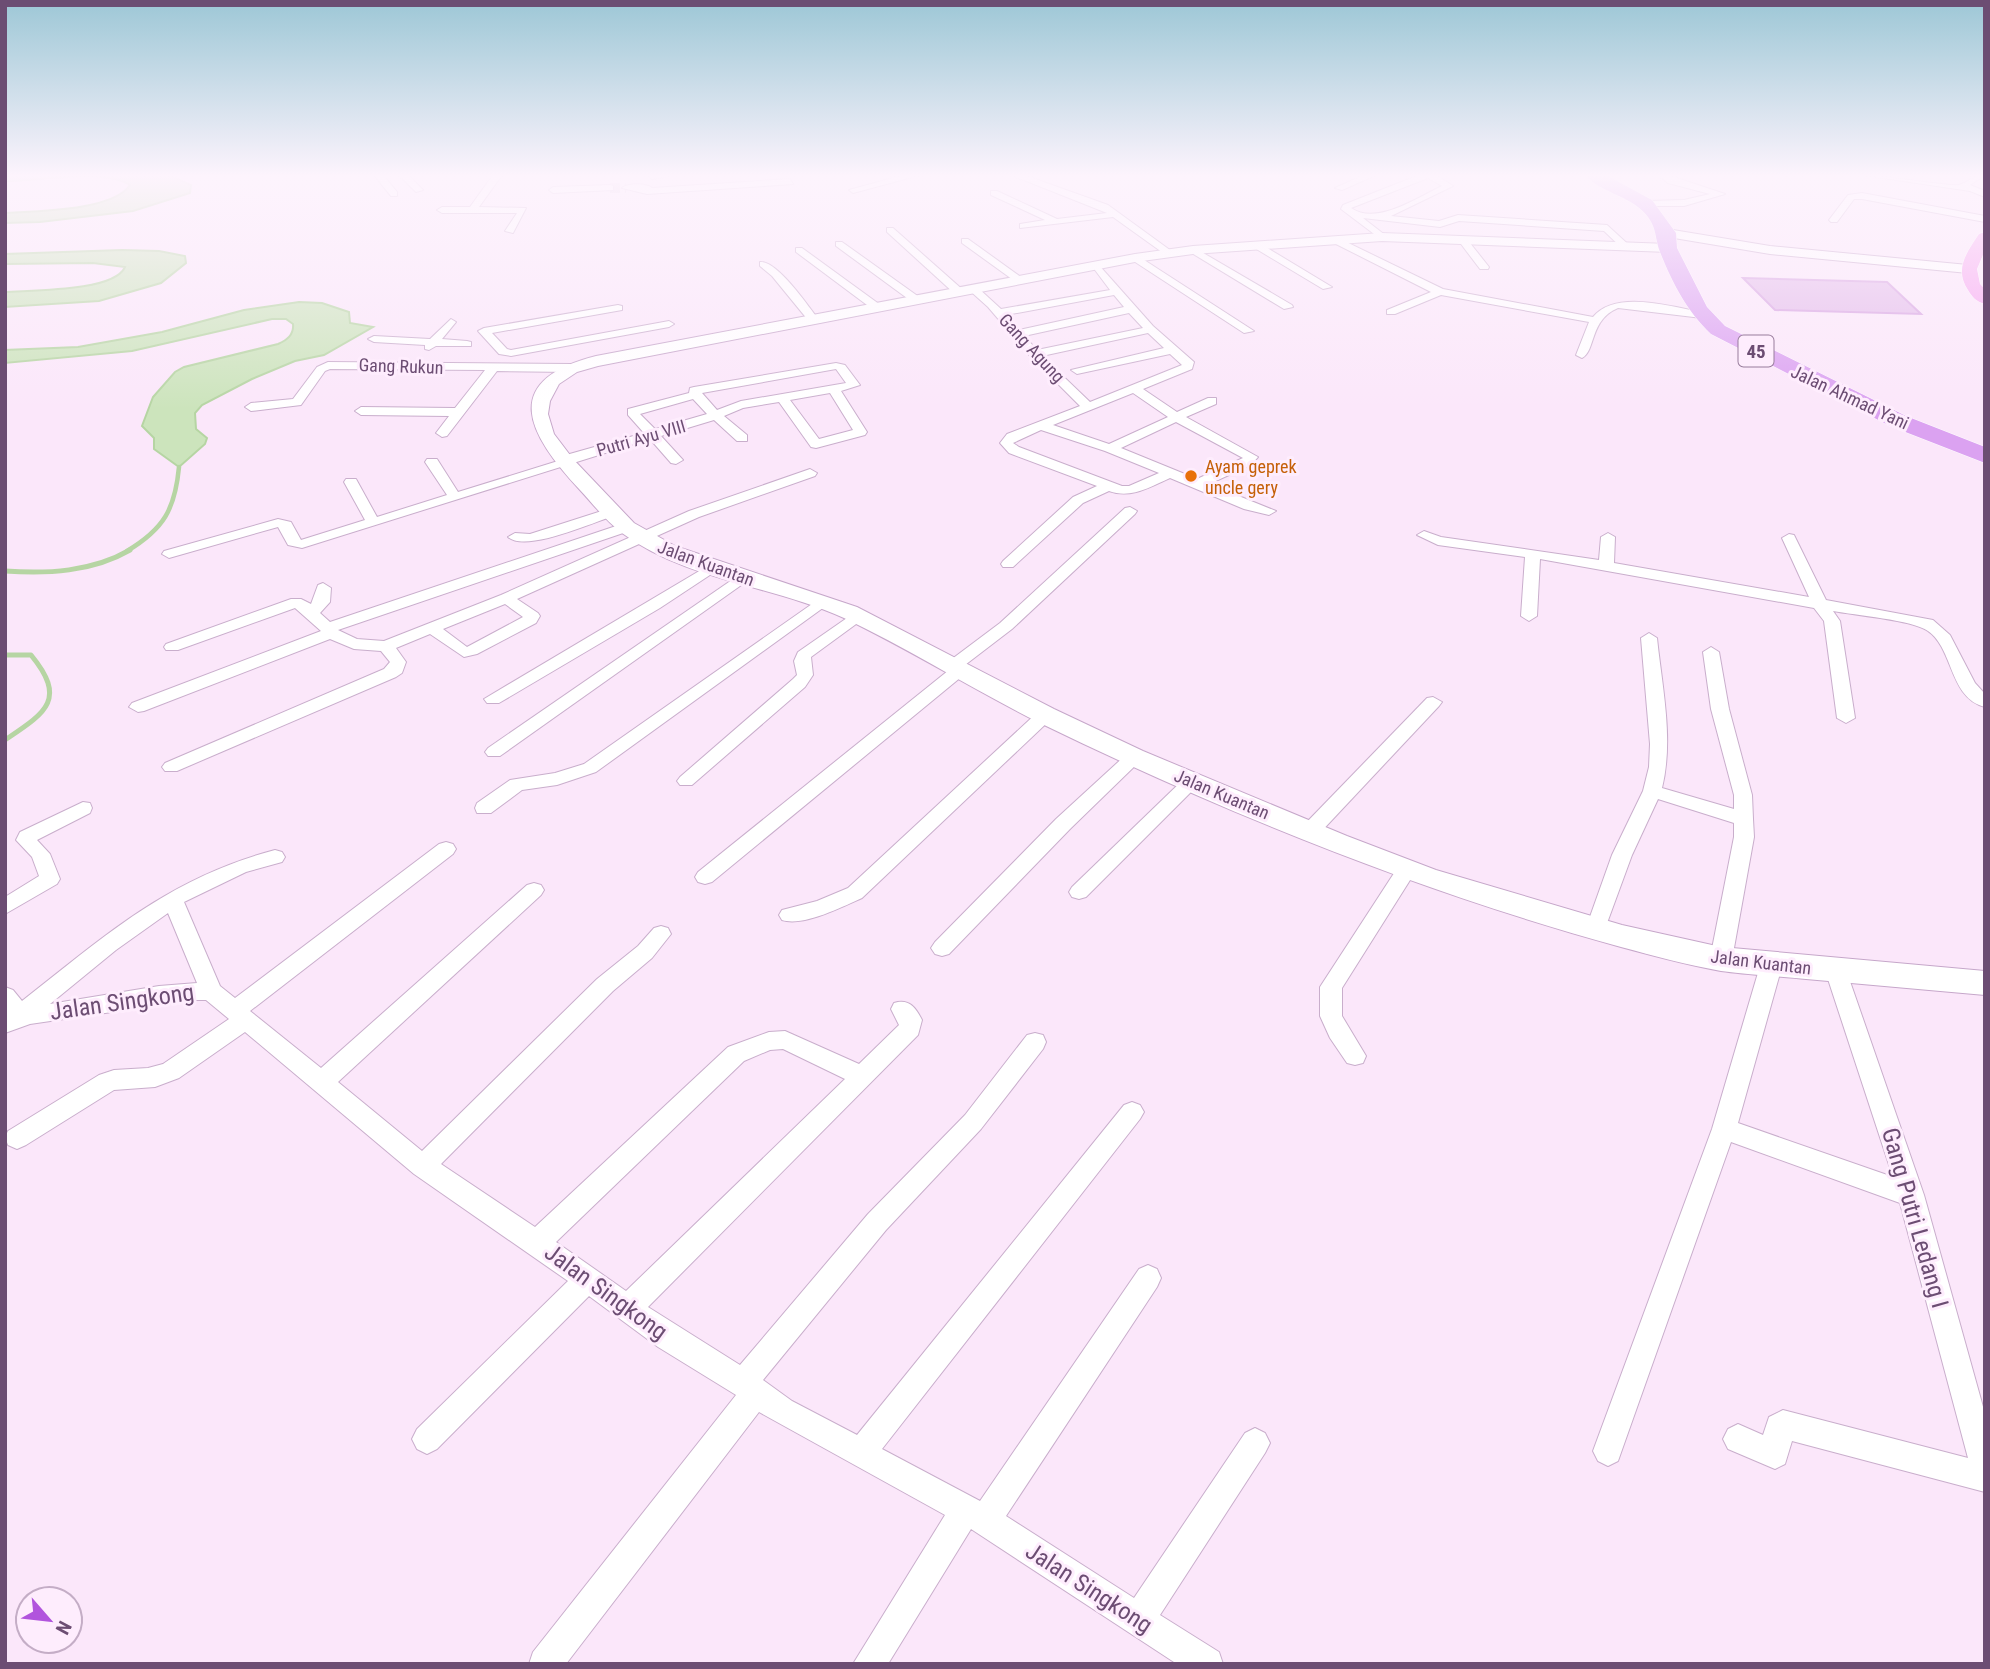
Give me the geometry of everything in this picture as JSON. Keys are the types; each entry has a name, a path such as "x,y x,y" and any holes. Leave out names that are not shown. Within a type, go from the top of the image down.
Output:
{"highway":[{"name":"Jalan Ahmad Yani","path":"1673,253 1702,315 1726,335 1898,421 1985,456"}],"main road":[{"path":"1976,253 1968,269 1970,282 1985,299"}],"street":[{"path":"803,253 875,306"},
{"path":"851,253 915,299"},
{"name":"Gang Agung","path":"919,253 966,291 999,313 1034,354 1089,408"},
{"path":"982,253 1020,280"},
{"name":"Jalan Kuantan","path":"1169,253 812,318 622,355 571,368 552,381 541,401 539,414 546,437 626,526 711,568 822,601 857,615 1045,715 1134,757 1310,831 1484,896 1596,928 1721,959 1985,984"},
{"path":"1198,253 1288,307"},
{"path":"1271,253 1327,287"},
{"path":"1359,253 1440,292 1593,320"},
{"path":"1473,253 1484,267"},
{"name":"Jalan Kuantan","path":"1801,253 1968,269"},
{"path":"1135,258 1248,331"},
{"path":"764,264 776,274 812,318"},
{"path":"1097,266 1131,309 1172,351 1188,362 1188,367 1134,388"},
{"path":"999,313 1116,292"},
{"path":"1391,312 1440,292"},
{"path":"608,295 635,331"},
{"path":"1582,355 1593,320 1608,309 1621,304 1702,315"},
{"path":"618,308 484,331 503,352 511,353 669,324"},
{"path":"1016,334 1131,309"},
{"path":"407,366 435,342 451,322"},
{"path":"1034,354 1152,329"},
{"path":"608,337 622,355"},
{"path":"374,339 467,344"},
{"path":"1097,380 1172,351"},
{"name":"Gang Rukun","path":"251,407 298,402 321,369 328,365 571,368"},
{"path":"742,438 696,396 696,389 839,366 853,385 834,389 861,432 816,444 782,398"},
{"path":"442,433 493,368"},
{"path":"1097,380 1134,388 1176,417 1251,458 1198,484"},
{"path":"1097,380 1089,408 1012,437 1006,443 1014,450 1108,486 1131,490 1170,473"},
{"name":"Putri Ayu VIII","path":"565,461 718,415 734,407 834,389"},
{"path":"676,460 632,412 696,396"},
{"path":"1110,448 1212,401"},
{"path":"361,411 456,412"},
{"path":"1042,426 1110,448 1269,511"},
{"path":"169,554 278,523 286,525 293,542 297,544 565,461"},
{"path":"432,462 454,496"},
{"path":"515,537 531,538 626,526 694,514 810,473"},
{"path":"351,482 373,521"},
{"path":"1008,564 1078,500 1108,486"},
{"path":"705,877 957,668 1130,511"},
{"path":"172,647 292,602 301,603 330,630 354,644 386,646 506,598 626,526"},
{"path":"138,707 330,630 626,526"},
{"path":"1424,535 1438,541 1533,553 1933,626 1943,637 1970,690 1985,702"},
{"path":"1606,566 1608,537"},
{"path":"1790,538 1821,606 1830,616 1835,629 1846,718"},
{"path":"1529,616 1533,553"},
{"path":"493,699 655,605 711,568"},
{"path":"494,752 742,578"},
{"path":"312,612 322,603 324,588"},
{"path":"433,629 464,652 471,651 530,620 531,616 506,598"},
{"path":"484,808 517,784 557,779 590,768 822,601"},
{"path":"686,781 799,683 805,675 802,661 804,655 857,615"},
{"path":"1596,928 1622,855 1652,791 1658,767 1659,744 1649,638"},
{"path":"171,767 390,673 396,669 398,662 386,646"},
{"path":"1711,652 1720,709 1743,795 1744,819 1744,837 1721,959"},
{"path":"1310,831 1433,702"},
{"path":"789,915 855,893 1045,715"},
{"path":"942,948 1063,824 1134,757"},
{"path":"1079,892 1192,781"},
{"path":"1652,791 1744,819"},
{"path":"5,907 50,879 40,854 26,841 27,837 83,808"},
{"path":"17,1138 107,1082 123,1077 150,1078 168,1072 446,849"},
{"path":"11,1012 173,901 230,868 275,857"},
{"path":"1355,1056 1326,1007 1331,987 1407,869"},
{"path":"321,1083 534,890"},
{"path":"173,901 211,991"},
{"path":"423,1166 605,985 639,957 661,934"},
{"path":"1608,1451 1724,1129 1772,965"},
{"name":"Gang Putri Ledang I","path":"1836,970 1911,1195 1985,1468"},
{"name":"Jalan Singkong","path":"11,1012 64,1011 172,993 211,991 423,1166 537,1243 627,1309 782,1411 975,1515 1207,1664"},
{"path":"627,1309 864,1077 909,1029 911,1020 902,1009"},
{"path":"537,1243 736,1054 769,1041 785,1040 864,1077"},
{"path":"545,1664 749,1388 877,1222 973,1122 1035,1042"},
{"path":"860,1454 1132,1112"},
{"path":"1724,1129 1911,1195"},
{"path":"869,1664 1148,1278"},
{"path":"426,1439 587,1280"},
{"path":"1738,1438 1775,1454 1779,1427 1783,1424 1985,1477"},
{"path":"1138,1620 1255,1443"}],"shaded area":[{"path":"169,253 185,256 186,263 161,283 99,301 5,307 5,292 89,285 118,275 125,267 93,263 5,264 5,254"},
{"path":"299,302 322,303 349,312 350,323 373,327 324,355 295,361 252,379 202,405 195,413 196,429 207,438 205,444 179,467 154,449 154,438 142,426 153,397 175,372 184,367 278,344 289,337 293,324 286,319 272,319 132,351 5,363 5,350 78,347 162,332 244,310"}],"building":[{"path":"1743,278 1887,282 1921,314 1775,310"}],"waterway":[{"path":"127,551 159,526 171,506 179,467"},
{"path":"5,571 69,570 100,563 130,550"},
{"path":"5,655 31,655 42,670 50,695 41,713 5,740"}],"place":[{"name":"Ayam geprek uncle gery","path":"1191,476"}]}
